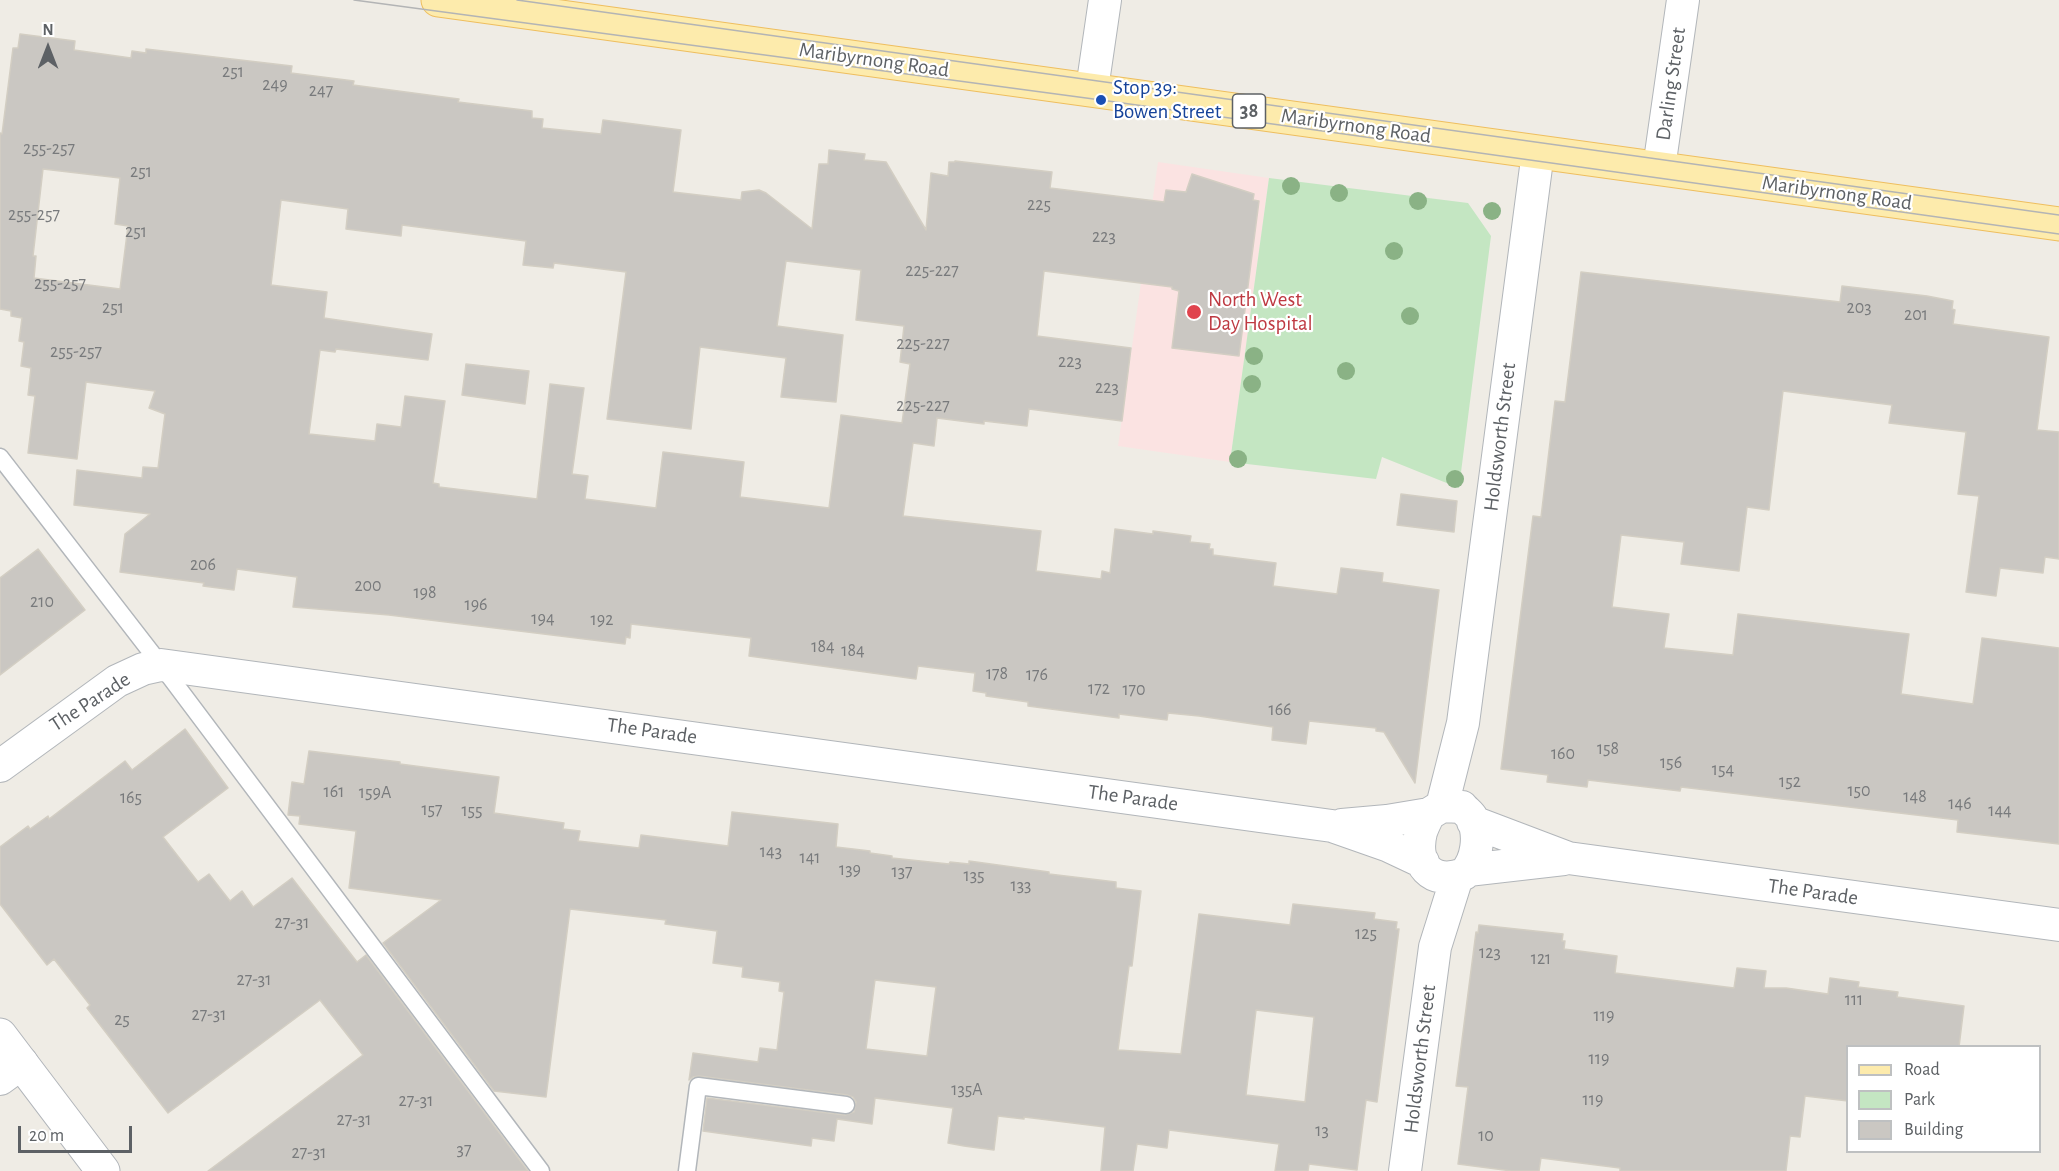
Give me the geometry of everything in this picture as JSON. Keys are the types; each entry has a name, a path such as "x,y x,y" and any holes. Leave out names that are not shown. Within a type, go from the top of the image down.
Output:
{"main road":[{"name":"Maribyrnong Road","path":"438,0 528,6 1092,89 2059,224"},
{"path":"0,1035 11,1071 103,1171"}],"street":[{"path":"1092,89 1105,0"},
{"name":"Darling Street","path":"1659,168 1683,0"},
{"name":"Holdsworth Street","path":"1452,813 1538,152"},
{"name":"The Parade","path":"0,766 117,681 143,669 161,665 1332,826 1389,846 1444,871 1568,858"},
{"path":"1452,813 1476,831 1477,846 1474,858 1444,871 1420,854 1421,832 1452,813"},
{"name":"The Parade","path":"1332,826 1452,813 1568,858 2059,925"},
{"name":"Holdsworth Street","path":"1405,1171 1444,871"}],"lane":[{"path":"0,457 161,665 541,1171"},
{"path":"687,1171 698,1086 846,1105"}],"shaded area":[{"name":"North West Day Hospital","path":"1158,162 1269,178 1230,462 1118,446"}],"green space":[{"path":"1269,178 1468,203 1491,236 1459,488 1382,457 1376,479 1230,462"}],"building":[{"path":"20,34 75,41 74,50 131,58 132,51 146,53 146,49 292,66 291,73 354,81 353,85 532,111 532,118 543,119 542,128 601,134 603,120 681,130 673,192 741,200 742,192 759,190 812,229 819,164 828,164 829,150 865,154 864,160 886,162 926,230 931,173 948,176 949,162 955,161 1052,172 1050,188 1164,202 1166,190 1186,192 1192,174 1254,194 1253,200 1259,201 1239,356 1172,348 1179,291 1172,287 1044,271 1037,336 1131,348 1122,421 1029,409 1027,426 984,421 984,424 937,418 934,446 913,443 903,516 1041,531 1036,571 1101,579 1102,571 1110,573 1115,529 1191,536 1190,542 1210,544 1209,549 1213,549 1213,555 1276,563 1273,586 1337,594 1341,568 1383,573 1382,582 1439,590 1415,783 1384,732 1376,731 1376,728 1309,721 1306,744 1272,740 1273,727 1199,716 1168,713 1167,720 1119,714 1119,718 1028,706 1028,702 986,696 986,693 973,691 975,673 918,666 916,679 749,656 751,638 631,624 630,638 626,637 625,644 389,615 293,607 297,577 237,569 234,590 203,586 204,583 120,572 125,534 150,514 74,505 77,470 142,478 143,467 158,468 165,414 149,408 155,391 86,382 77,459 28,453 35,396 28,395 31,368 21,366 24,342 19,341 22,318 11,316 11,311 0,309 0,133 2,134 13,48 18,48","holes":["43,169 120,178 115,224 128,226 120,289 34,278 36,256 33,256","281,200 348,209 346,229 401,236 402,225 526,241 523,265 553,268 554,263 626,272 607,419 691,429 700,347 786,358 781,397 836,402 843,335 777,326 786,261 861,270 856,320 904,326 900,362 910,364 902,423 841,415 829,508 740,497 744,462 663,452 656,508 585,499 588,476 572,474 584,388 550,384 537,499 439,487 439,484 433,483 445,401 405,396 401,427 377,424 375,441 309,434 320,350 335,352 336,349 428,360 432,334 324,318 327,292 271,285"]},
{"path":"1581,272 1840,302 1842,286 1927,296 1953,301 1952,309 1955,310 1953,324 2049,337 2037,430 2059,432 2059,559 2045,557 2043,573 2000,568 1996,596 1966,592 1979,496 1958,494 1966,432 1889,423 1892,405 1783,391 1769,510 1747,507 1739,571 1681,564 1684,542 1621,535 1612,607 1669,614 1664,648 1733,655 1738,614 1909,634 1901,694 1973,704 1982,638 2059,648 2059,844 1957,832 1958,820 1681,787 1680,791 1588,780 1587,787 1547,782 1548,775 1501,769 1533,516 1541,517 1555,401 1565,402"},
{"path":"466,364 529,371 525,404 462,395"},
{"path":"1401,494 1457,501 1454,532 1397,525"},
{"path":"38,549 85,610 0,675 0,578"},
{"path":"185,729 228,788 163,837 198,882 209,874 230,901 242,891 253,907 292,878 357,962 366,955 528,1171 208,1171 363,1055 320,1000 168,1113 87,1008 90,1005 54,959 47,965 0,904 0,847 28,826 30,829 48,816 49,819 125,761 132,770"},
{"path":"309,751 499,777 494,813 564,823 563,829 580,831 578,841 639,848 641,835 728,846 732,812 838,824 836,847 870,851 870,853 892,856 892,858 949,864 950,862 969,864 969,861 1116,882 1116,888 1141,891 1132,966 1129,966 1118,1050 1181,1054 1199,914 1290,925 1293,904 1375,913 1374,919 1397,922 1396,929 1399,929 1377,1102 1366,1100 1357,1170 1309,1164 1308,1171 1275,1171 1279,1144 1169,1130 1167,1148 1137,1144 1133,1171 1101,1171 1105,1127 998,1116 994,1150 948,1143 953,1108 875,1098 872,1124 837,1119 834,1141 812,1138 811,1146 703,1131 707,1098 845,1115 854,1112 856,1102 853,1097 847,1095 699,1076 689,1080 693,1053 758,1062 760,1048 777,1050 784,992 779,991 780,982 742,977 743,967 713,963 717,931 665,924 666,920 570,909 546,1097 494,1091 383,943 441,900 349,888 356,831 299,824 300,816 288,815 292,782 304,784","holes":["875,980 936,987 927,1056 866,1049","1256,1010 1314,1017 1305,1102 1246,1095"]},
{"path":"1479,925 1563,934 1564,949 1617,956 1615,973 1734,988 1737,968 1766,971 1764,988 1786,988 1828,994 1830,978 1859,982 1858,987 1898,992 1897,997 1964,1006 1959,1045 1846,1045 1846,1101 1805,1096 1800,1137 1790,1136 1786,1171 1620,1171 1620,1168 1541,1158 1539,1171 1512,1171 1458,1164 1468,1087 1456,1086 1476,932 1478,933"}],"tram line":[{"path":"354,0 1101,100 2059,234"},
{"path":"517,0 2059,215"}],"place":[{"name":"Stop 39: Bowen Street","path":"1101,100"},
{"name":"North West Day Hospital","path":"1194,312"}]}
